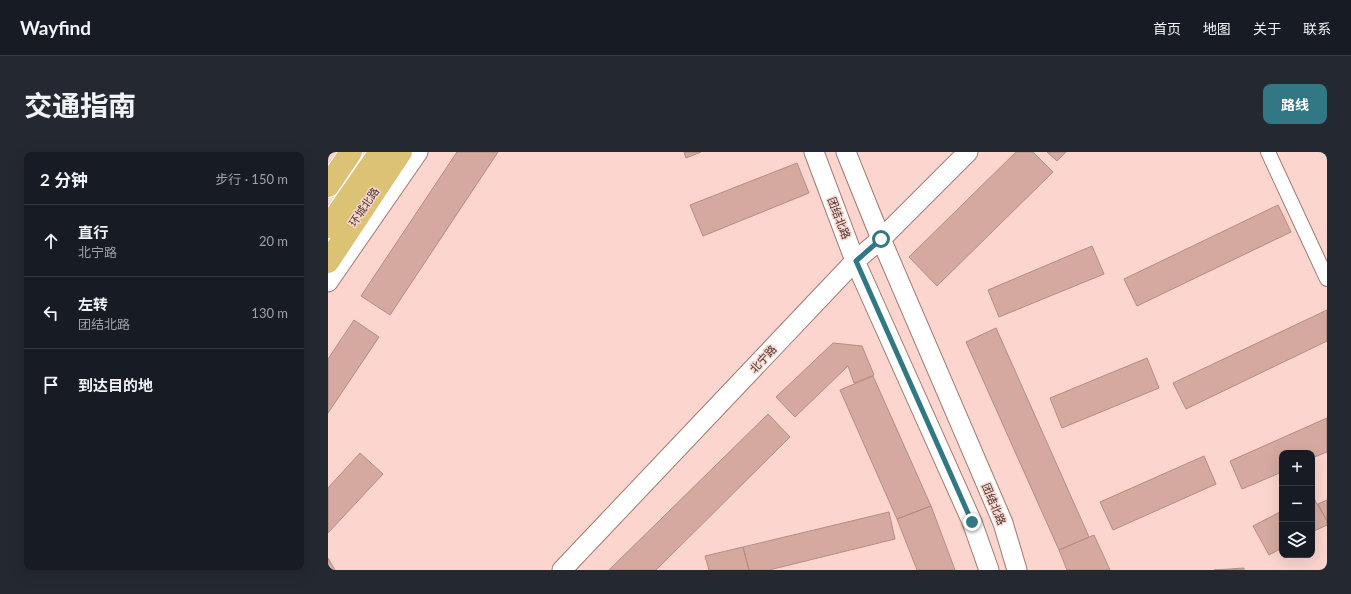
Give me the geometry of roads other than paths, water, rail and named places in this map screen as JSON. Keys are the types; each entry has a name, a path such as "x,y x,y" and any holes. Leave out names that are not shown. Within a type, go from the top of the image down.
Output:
{"highway":[{"path":"328,186 352,152"},
{"name":"环城北路","path":"328,227 380,152"},
{"name":"环城北路","path":"328,262 401,152"}],"main road":[{"path":"328,282 418,152"},
{"name":"团结北路","path":"814,152 856,261 972,522 989,570"},
{"name":"团结北路","path":"846,152 881,239 1003,523 1017,570"},
{"name":"北宁路","path":"562,570 856,261 881,239 968,152"}],"street":[{"path":"1268,152 1327,279"}]}
